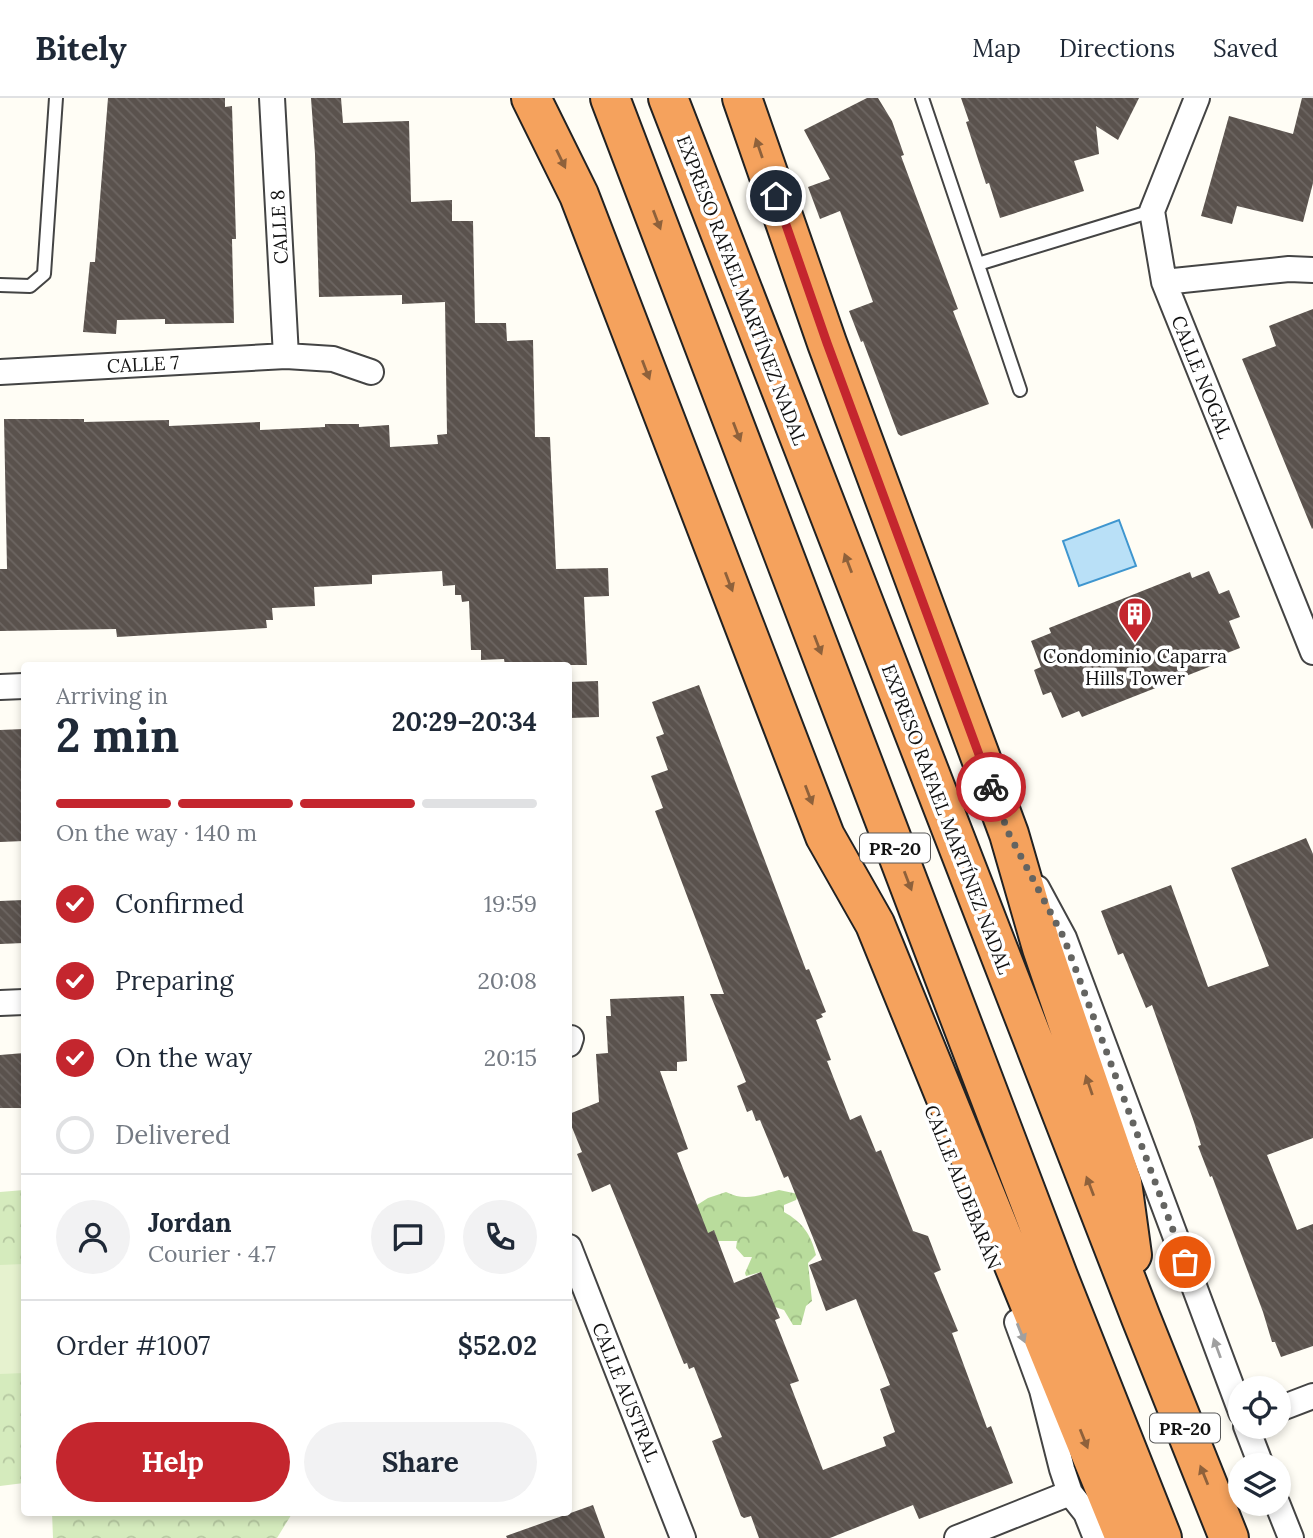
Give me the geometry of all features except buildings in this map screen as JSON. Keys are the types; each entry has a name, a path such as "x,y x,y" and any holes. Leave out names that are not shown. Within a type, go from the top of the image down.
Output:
{"highway":[{"path":"531,98 579,195 825,836 875,924 1125,1538"},
{"name":"PR-20","path":"610,98 1053,1263 1163,1538"},
{"name":"EXPRESO RAFAEL MARTÍNEZ NADAL","path":"668,98 1141,1318 1229,1538"},
{"path":"742,98 827,343 1009,834 1042,948 1122,1182 1141,1318"}],"street":[{"name":"CALLE 8","path":"272,98 286,356"},
{"path":"1152,211 1197,98"},
{"name":"CALLE NOGAL","path":"1152,211 1164,282 1313,652"},
{"path":"1164,282 1289,269 1313,270"},
{"name":"CALLE 7","path":"0,372 286,356 333,359 371,372"},
{"path":"0,687 21,687"},
{"path":"1009,834 1064,938 1228,1377"},
{"name":"CALLE ALDEBARÁN","path":"825,836 1034,1365 1070,1493 1086,1513 1096,1538"},
{"path":"0,1003 21,1002"},
{"name":"CALLE AUSTRAL","path":"572,1255 683,1538"},
{"path":"1291,1404 1313,1396"},
{"path":"957,1538 1070,1493"},
{"path":"1282,1516 1290,1538"}],"lane":[{"path":"0,285 30,286 44,274 56,98"},
{"path":"922,98 1020,390"},
{"path":"978,264 1152,211"}],"green space":[{"path":"21,1190 21,1483 0,1486 0,1192"},
{"path":"779,1190 798,1194 796,1200 784,1205 784,1212 805,1229 816,1255 808,1263 812,1301 806,1306 801,1325 793,1325 784,1310 775,1307 761,1272 746,1276 752,1257 744,1257 736,1248 737,1241 718,1241 714,1231 698,1237 697,1205 708,1198 726,1192 746,1197"},
{"path":"21,1264 21,1373 0,1374 0,1265"},
{"path":"52,1516 291,1516 277,1538 53,1538"}],"water":[{"path":"1119,520 1136,566 1079,586 1063,541"}],"way so far":[{"path":"991,787 1009,834 1064,938 1185,1262"}],"place":[{"name":"Condominio Caparra Hills Tower","path":"1135,644"}],"route":[{"path":"776,196 827,343 991,787"}]}
